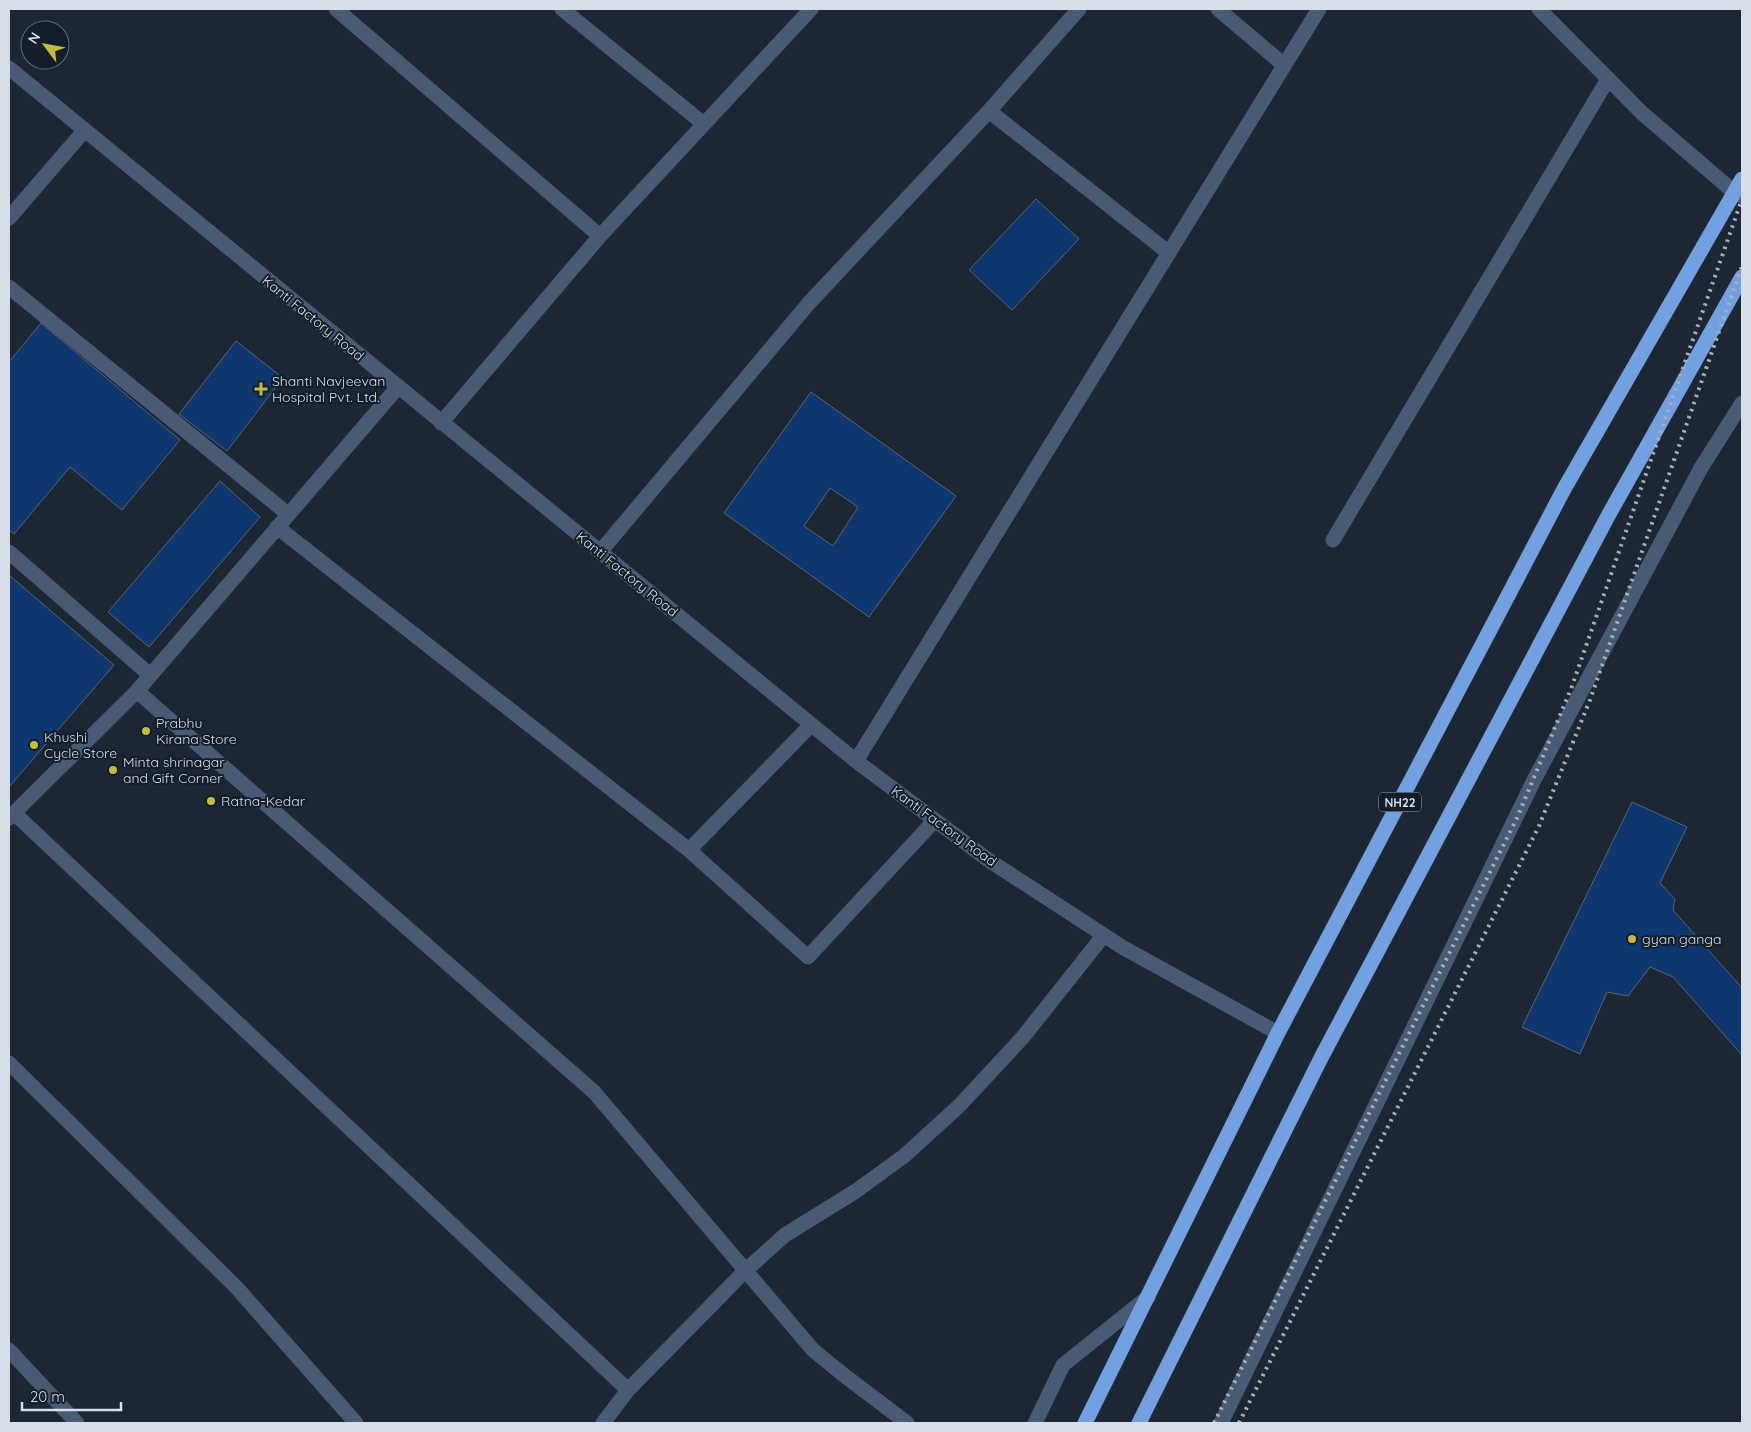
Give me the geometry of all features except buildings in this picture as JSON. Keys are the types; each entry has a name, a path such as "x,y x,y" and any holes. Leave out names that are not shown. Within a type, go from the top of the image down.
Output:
{"highway":[{"name":"NH22","path":"1085,1423 1278,1033 1564,489 1740,189"},
{"path":"1139,1423 1340,1023 1608,516 1742,277"}],"street":[{"path":"336,9 600,236"},
{"path":"562,9 704,124"},
{"path":"600,552 809,303 989,111 1079,9"},
{"path":"1218,9 1284,65"},
{"path":"856,762 1319,9"},
{"path":"1539,9 1642,113 1673,140 1740,189"},
{"path":"442,423 600,236 704,124 804,11"},
{"name":"Kanti Factory Road","path":"9,68 856,762 986,858 1104,935 1278,1033"},
{"path":"1333,540 1608,79"},
{"path":"989,111 1169,252"},
{"path":"9,218 84,131"},
{"path":"9,287 288,514"},
{"path":"398,387 137,690 12,815 628,1390"},
{"path":"1221,1423 1535,778 1701,468 1742,403"},
{"path":"277,527 689,850 808,956 935,820"},
{"path":"9,552 150,675"},
{"path":"137,690 594,1092 813,1350 907,1423"},
{"path":"689,850 812,725"},
{"path":"603,1423 628,1390 745,1271 785,1235 856,1191 904,1156 959,1106 1023,1037 1104,935"},
{"path":"9,1063 237,1288 356,1423"},
{"path":"1036,1423 1063,1365 1148,1296"},
{"path":"9,1350 77,1423"}],"railway":[{"path":"1214,1423 1517,818 1571,689 1742,199"},
{"path":"1239,1423 1539,826 1590,700 1742,266"}],"place":[{"name":"Shanti Navjeevan Hospital Pvt. Ltd.","path":"261,389"},
{"name":"Prabhu Kirana Store","path":"146,731"},
{"name":"Khushi Cycle Store","path":"34,745"},
{"name":"Minta shrinagar and Gift Corner","path":"113,770"},
{"name":"Ratna-Kedar","path":"211,801"},
{"name":"gyan ganga","path":"1632,939"}]}
